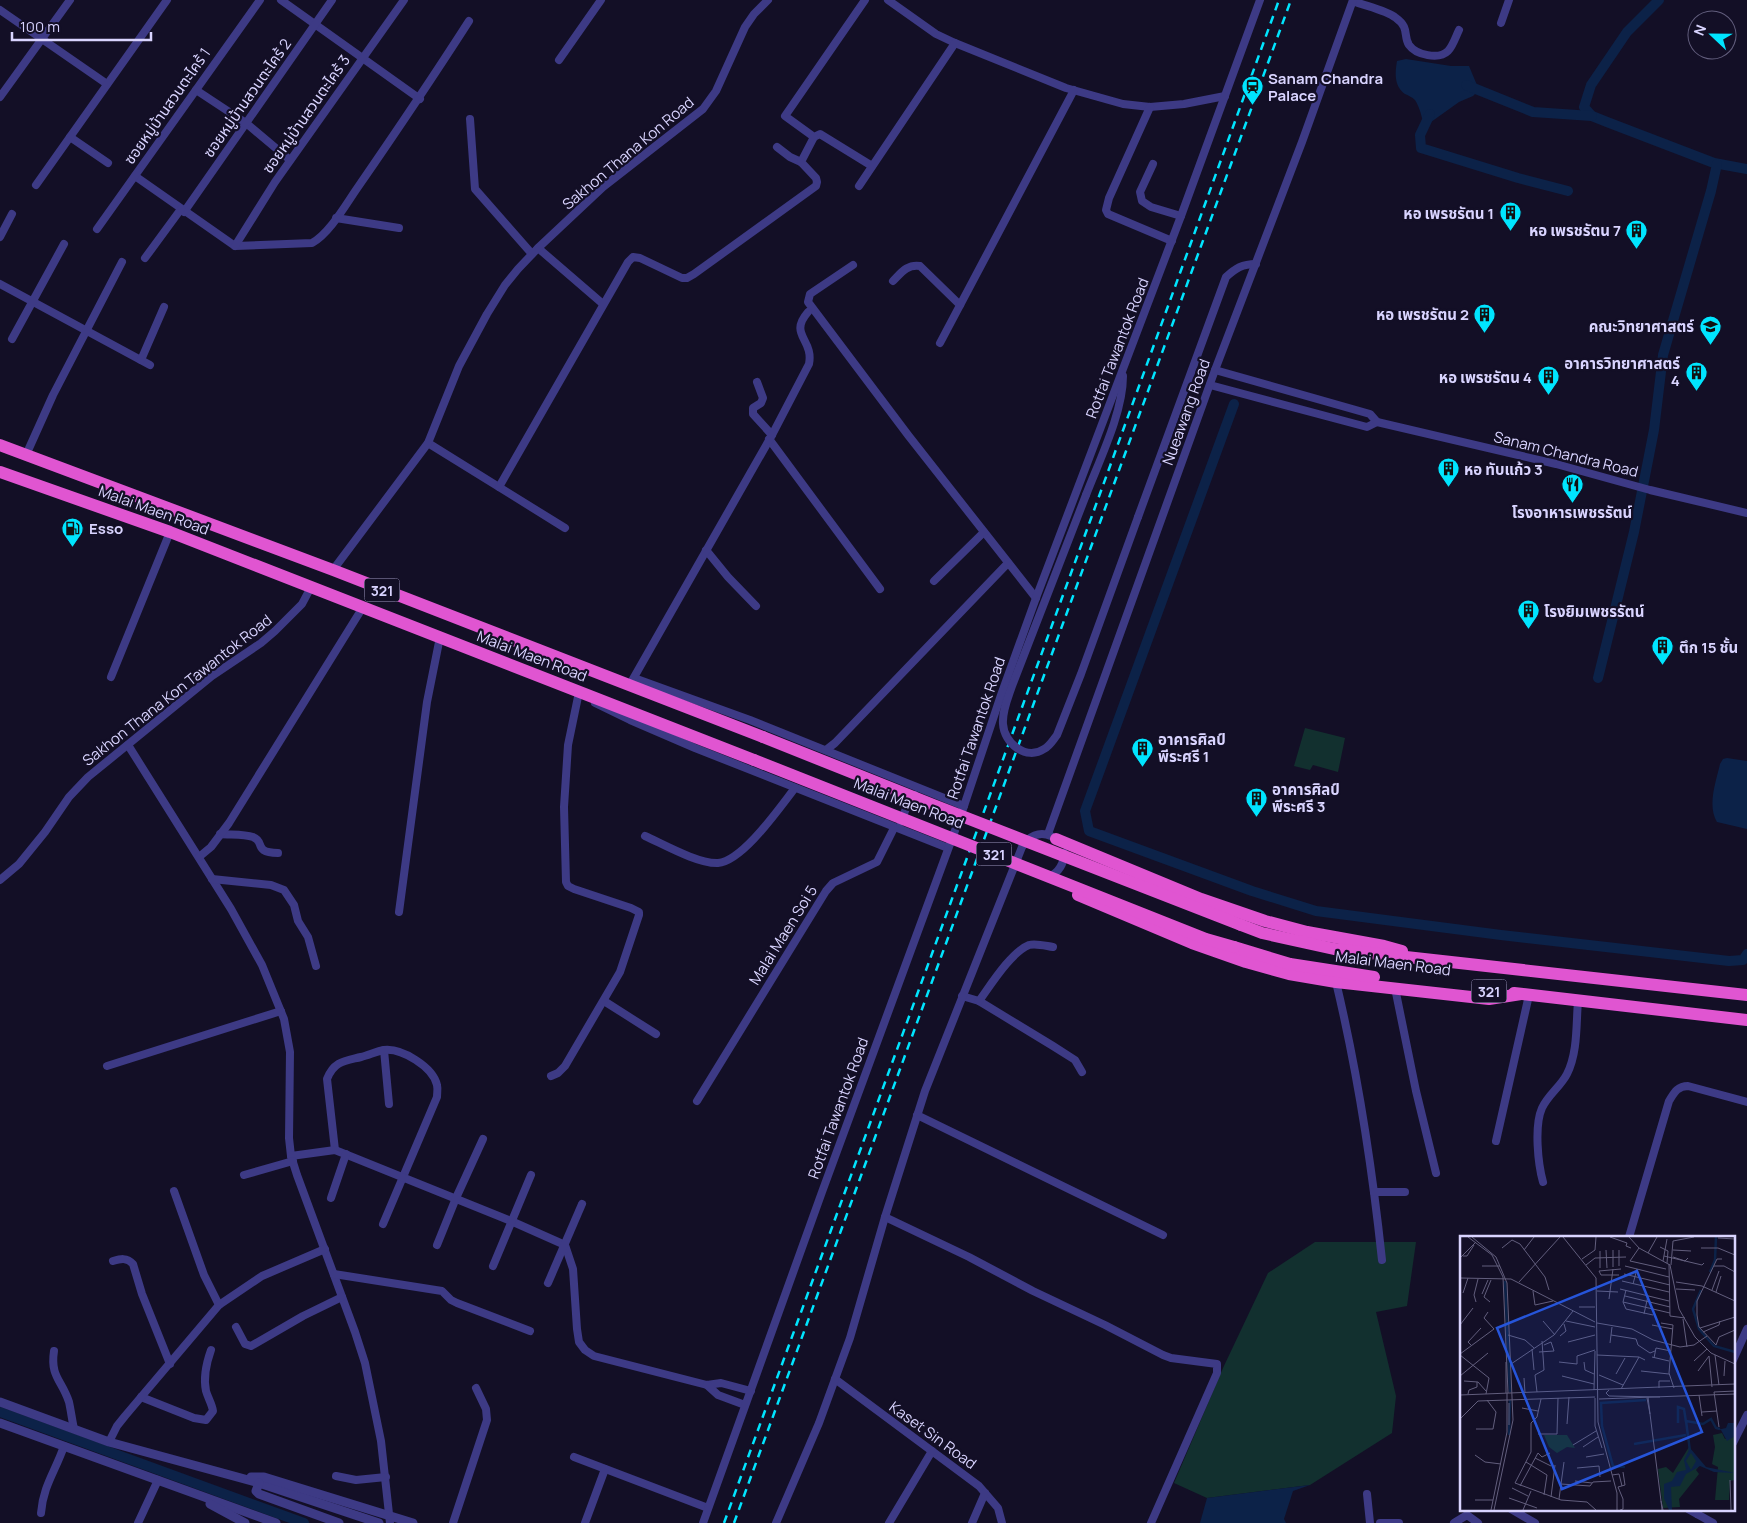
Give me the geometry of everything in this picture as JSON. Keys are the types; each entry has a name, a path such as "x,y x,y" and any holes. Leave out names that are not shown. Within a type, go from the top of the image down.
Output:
{"highway":[{"name":"Malai Maen Road","path":"0,445 632,682 945,810 1262,933 1334,949 1747,995"},
{"name":"Malai Maen Road","path":"0,472 170,532 1206,939 1234,948 1290,964 1334,972 1415,983 1747,1020"},
{"path":"1052,837 1202,899 1244,914 1307,932 1391,947 1426,959"},
{"path":"1013,868 1192,943 1246,962 1289,974 1336,982 1488,999 1525,995"}],"street":[{"path":"0,97 70,0"},
{"path":"36,185 167,0"},
{"name":"ซอยหมู่บ้านสวนตะไคร้ 1","path":"97,229 260,0"},
{"path":"281,0 420,99"},
{"name":"ซอยหมู่บ้านสวนตะไคร้ 2","path":"145,258 246,124 332,0"},
{"name":"ซอยหมู่บ้านสวนตะไคร้ 3","path":"235,246 290,160 404,0"},
{"path":"558,60 601,0"},
{"name":"Sakhon Thana Kon Road","path":"333,570 428,443 459,366 482,322 505,285 538,248 603,187 703,109 716,91 746,27 754,14 768,0"},
{"path":"814,137 787,119 785,114 865,0"},
{"path":"888,0 936,34 955,43 1074,90 1123,104 1150,107 1184,104 1225,96"},
{"name":"Rotfai Tawantok Road","path":"703,1523 964,806 1036,598 1172,242 1260,0"},
{"path":"1501,23 1509,0"},
{"path":"1353,1 1395,16 1404,24 1409,44 1419,52 1440,55 1448,51 1459,30"},
{"name":"Nueawang Road","path":"1052,837 1215,370 1302,142 1353,1"},
{"path":"0,10 107,84"},
{"path":"135,176 235,246 312,243 318,240 336,218 420,99 469,21"},
{"path":"859,186 955,43"},
{"path":"196,90 246,124 290,160"},
{"path":"940,343 1074,90"},
{"path":"1150,107 1109,198 1106,210 1108,214 1172,242"},
{"path":"470,119 475,189 532,254"},
{"path":"801,162 814,137 820,134 872,166"},
{"path":"70,136 108,163"},
{"path":"498,487 603,304 628,262 633,257 640,258 682,278 687,278 816,186 816,178 801,162 790,157 777,147"},
{"path":"1153,164 1140,192 1142,201 1150,207 1181,216"},
{"path":"0,238 12,214"},
{"path":"336,218 399,228"},
{"path":"12,339 64,244"},
{"path":"538,248 603,304"},
{"path":"26,455 52,395 122,262"},
{"path":"1123,371 1123,388 1118,407 1003,714 1002,722 1006,736 1016,748 1024,752 1031,753 1044,750 1057,735 1226,277 1236,267 1256,264"},
{"path":"853,265 810,294 808,302 1036,598"},
{"path":"893,281 906,268 914,265 920,266 960,305"},
{"path":"0,284 150,365"},
{"path":"141,360 164,307"},
{"path":"808,312 799,330 809,348 811,356 809,364 771,437 632,682 826,750 964,806"},
{"name":"Sanam Chandra Road","path":"1215,370 1370,414 1378,422"},
{"path":"757,382 763,398 761,403 753,408 752,414 771,437 880,589"},
{"name":"Sanam Chandra Road","path":"1210,385 1366,426 1378,422 1556,464 1650,490 1747,513"},
{"path":"428,443 566,528"},
{"path":"112,677 170,532"},
{"path":"934,581 984,532"},
{"path":"706,550 728,577 756,606"},
{"path":"826,750 835,743 1008,563"},
{"name":"Sakhon Thana Kon Tawantok Road","path":"0,880 19,864 88,776 212,676 261,643 302,604 311,587"},
{"path":"198,857 211,847 220,834 363,607"},
{"path":"399,912 427,702 440,637"},
{"path":"551,1076 558,1073 565,1066 604,1001 623,966 639,915 639,912 631,908 574,889 568,886 566,882 564,807 568,745 583,693 596,704 630,720 894,828 948,848"},
{"path":"128,745 231,909 262,964 280,1011 288,1036 290,1052 289,1138 292,1158 365,1363 374,1402 386,1478 390,1519"},
{"path":"645,836 684,854 709,862 719,863 746,847 759,834 795,788"},
{"path":"903,831 901,820 909,800 923,789"},
{"name":"Malai Maen Soi 5","path":"697,1101 826,890 833,883 877,862 894,828"},
{"path":"220,834 252,837 258,841 262,850 266,853 278,853"},
{"name":"321","path":"1013,868 1026,840 1040,834 1052,837"},
{"path":"1042,879 1057,872 1063,862 1063,849 1052,837"},
{"path":"776,1523 819,1423 835,1379 861,1302 917,1115 1013,868"},
{"path":"212,879 271,885 284,890 294,905 298,921 308,937 316,966"},
{"path":"979,1001 1000,972 1022,950 1035,945 1053,947"},
{"path":"1336,982 1356,1071 1382,1260"},
{"path":"1395,988 1416,1091 1436,1173"},
{"path":"1496,1141 1525,995"},
{"path":"962,996 979,1001 1075,1060 1082,1072"},
{"path":"604,1001 656,1034"},
{"path":"1543,1182 1539,1161 1539,1119 1542,1109 1568,1073 1570,1067 1574,1054 1578,1001"},
{"path":"108,1066 280,1011"},
{"path":"335,1150 327,1079 332,1069 341,1062 384,1050 399,1052 413,1057 430,1074 437,1084 437,1097 383,1224"},
{"path":"384,1050 389,1104"},
{"path":"1629,1236 1669,1101 1676,1090 1681,1086 1688,1086 1747,1102"},
{"path":"917,1115 1163,1235"},
{"path":"437,1245 483,1139"},
{"path":"244,1176 292,1158 335,1150 511,1221 565,1245 573,1270 576,1329 579,1342 585,1350 594,1356 707,1384 721,1383 750,1390"},
{"path":"330,1198 346,1154"},
{"path":"494,1266 511,1221 532,1175"},
{"path":"174,1191 204,1275 218,1305"},
{"path":"1374,1192 1405,1192"},
{"path":"548,1283 582,1204"},
{"path":"885,1217 970,1257 1033,1291 1164,1355 1217,1364 1217,1373 1152,1523"},
{"path":"110,1442 117,1426 218,1305 262,1276 325,1249"},
{"path":"113,1261 122,1259 133,1264 147,1309 170,1364"},
{"path":"334,1274 442,1291 457,1303 530,1331"},
{"path":"236,1326 245,1344 251,1346 303,1316 342,1297"},
{"path":"1734,1358 1747,1329"},
{"path":"142,1397 194,1418 206,1420 213,1411 206,1390 205,1379 206,1363 211,1350"},
{"path":"54,1351 52,1364 55,1375 68,1401 74,1429"},
{"name":"Kaset Sin Road","path":"835,1379 979,1486 998,1508 1002,1523"},
{"path":"707,1384 718,1395 746,1405"},
{"path":"453,1523 487,1420 486,1409 476,1388"},
{"path":"0,1402 110,1442 259,1483 379,1523"},
{"path":"1734,1441 1747,1415"},
{"path":"0,1423 276,1523"},
{"path":"40,1513 42,1498 47,1484 59,1462 64,1446"},
{"path":"889,1523 932,1451"},
{"path":"574,1457 708,1508"},
{"path":"585,1523 605,1468"},
{"path":"336,1476 356,1480 386,1478"},
{"path":"237,1477 264,1477 390,1519 414,1523"},
{"path":"138,1523 158,1480"},
{"path":"259,1483 256,1491 258,1494 339,1523"},
{"path":"187,1491 245,1523"},
{"path":"972,1523 985,1493"},
{"path":"1367,1494 1370,1523"},
{"path":"1513,1510 1535,1523"},
{"path":"1698,1512 1713,1523"},
{"path":"1454,1523 1466,1515 1478,1523"},
{"path":"1380,1523 1399,1523"}],"green space":[{"path":"1305,728 1345,738 1338,772 1313,765 1310,770 1294,766"},
{"path":"1315,1242 1416,1242 1407,1306 1376,1312 1396,1396 1392,1433 1310,1485 1207,1498 1174,1483 1223,1368 1268,1273"}],"water":[{"path":"1406,59 1451,66 1469,66 1479,90 1473,96 1459,102 1424,127 1420,109 1415,100 1401,91 1397,83 1397,61"},
{"path":"1723,759 1747,761 1747,829 1717,822 1714,815 1712,801 1720,764"},
{"path":"1310,1485 1293,1491 1284,1519 1286,1523 1200,1523 1207,1498"}],"waterway":[{"path":"1659,0 1627,32 1591,85 1584,107 1592,116 1714,163 1747,169"},
{"path":"1466,85 1533,112 1592,116"},
{"path":"1430,114 1420,135 1421,148 1518,178 1568,191"},
{"path":"1598,678 1634,532 1654,430 1663,355 1711,191 1717,164"},
{"path":"1234,404 1085,811 1089,831 1252,891 1316,911 1501,935 1729,961 1743,960 1747,954"},
{"path":"0,1412 304,1523"}],"railway":[{"path":"724,1523 1279,0"},
{"path":"734,1523 1291,0"}],"place":[{"name":"Sanam Chandra Palace","path":"1252,106"},
{"name":"หอ เพรชรัตน 1","path":"1510,232"},
{"name":"หอ เพรชรัตน 7","path":"1637,249"},
{"name":"หอ เพรชรัตน 2","path":"1485,333"},
{"name":"คณะวิทยาศาสตร์","path":"1710,345"},
{"name":"อาคารวิทยาศาสตร์ 4","path":"1696,391"},
{"name":"หอ เพรชรัตน 4","path":"1548,396"},
{"name":"หอ ทับแก้ว 3","path":"1448,488"},
{"name":"โรงอาหารเพชรรัตน์","path":"1572,503"},
{"name":"Esso","path":"73,547"},
{"name":"โรงยิมเพชรรัตน์","path":"1528,630"},
{"name":"ตึก 15 ชั้น","path":"1663,666"},
{"name":"อาคารศิลป์ พีระศรี 1","path":"1142,767"},
{"name":"อาคารศิลป์ พีระศรี 3","path":"1256,817"}]}
